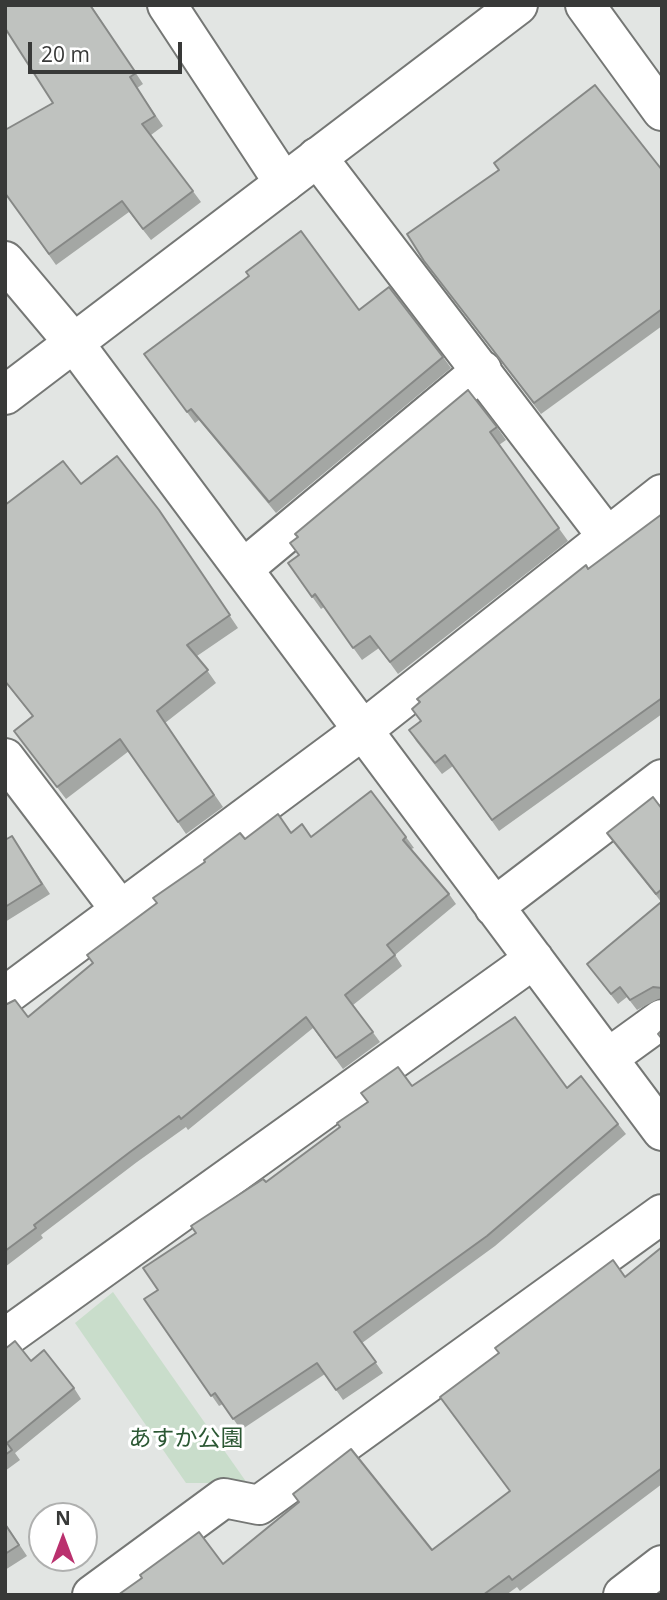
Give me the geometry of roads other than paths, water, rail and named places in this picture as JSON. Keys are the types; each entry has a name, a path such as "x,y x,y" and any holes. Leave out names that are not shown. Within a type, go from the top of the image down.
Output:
{"street":[{"path":"167,5 284,183"},
{"path":"5,395 518,5"},
{"path":"585,5 662,111"},
{"path":"317,157 606,535"},
{"path":"5,261 74,343 662,1131"},
{"path":"243,569 482,370"},
{"path":"5,996 363,730 606,535 662,494"},
{"path":"5,758 120,908"},
{"path":"494,907 662,779"},
{"path":"5,1338 534,959"},
{"path":"608,1058 662,1019"},
{"path":"92,1595 224,1498 259,1505 662,1214"},
{"path":"623,1595 662,1565"}],"park label":[{"name":"あすか公園","path":"186,1439"}]}
